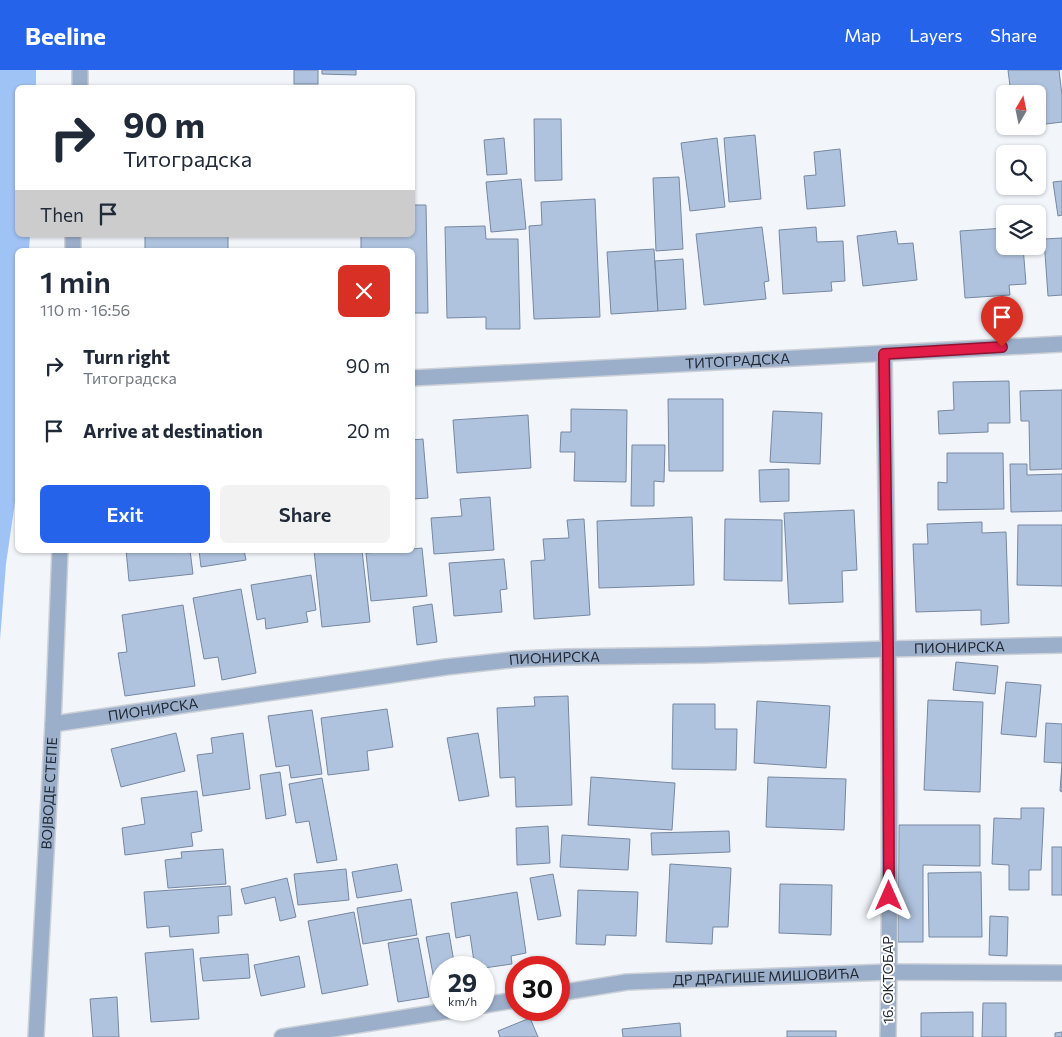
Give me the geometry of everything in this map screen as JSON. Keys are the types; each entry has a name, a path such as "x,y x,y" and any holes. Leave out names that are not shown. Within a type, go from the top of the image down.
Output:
{"street":[{"path":"80,70 80,85"},
{"name":"ТИТОГРАДСКА","path":"415,378 1062,344"},
{"name":"16. ОКТОБАР","path":"884,354 888,648 888,1037"},
{"name":"ВОЈВОДЕ СТЕПЕ","path":"36,1037 53,724 60,553"},
{"name":"ПИОНИРСКА","path":"53,724 492,662 567,657 1062,645"},
{"name":"ДР ДРАГИШЕ МИШОВИЋА","path":"570,991 627,982 889,972 1062,972"},
{"path":"282,1037 430,1013"}],"shaded area":[{"path":"0,70 36,70 36,85 15,85 15,237 30,237 29,248 15,248 15,502 6,564 0,640"}],"building":[{"path":"294,70 318,70 318,84 294,84"},
{"path":"322,70 356,70 356,75 322,74"},
{"path":"1008,70 1059,70 1062,95 1062,122 1046,124 1046,85 1010,85"},
{"path":"534,119 561,119 562,180 535,181"},
{"path":"755,135 761,199 729,202 724,138"},
{"path":"504,138 507,174 487,175 484,140"},
{"path":"717,138 725,207 690,211 681,143"},
{"path":"840,149 845,206 807,209 804,176 816,175 814,152"},
{"path":"679,177 683,249 656,251 653,178"},
{"path":"521,179 526,229 491,232 486,182"},
{"path":"1062,181 1062,215 1058,216 1053,182"},
{"path":"595,199 600,317 534,319 529,226 542,225 541,202"},
{"path":"415,205 426,205 428,313 415,313 415,248 361,248 361,237 415,237"},
{"path":"485,226 486,239 518,239 520,329 486,329 486,317 447,318 445,227"},
{"path":"762,227 769,281 764,282 766,299 704,305 696,234"},
{"path":"816,227 817,242 843,241 845,281 831,282 832,291 783,294 779,230"},
{"path":"996,229 996,255 1024,255 1026,284 1009,285 1010,295 965,298 960,231"},
{"path":"896,231 898,244 913,243 917,280 863,286 857,236"},
{"path":"145,237 228,237 228,248 145,248"},
{"path":"1062,238 1062,295 1048,296 1046,239"},
{"path":"654,249 658,311 611,314 607,252"},
{"path":"683,259 686,309 658,311 655,261"},
{"path":"1009,381 1010,423 988,423 988,432 939,434 938,411 954,410 953,382"},
{"path":"1062,390 1062,469 1030,470 1029,421 1021,421 1020,391"},
{"path":"668,399 723,399 723,471 669,471"},
{"path":"571,409 627,410 626,482 574,481 575,452 560,452 561,432 571,432"},
{"path":"773,411 822,413 820,464 770,462"},
{"path":"528,415 531,468 457,473 453,420"},
{"path":"423,439 428,498 415,499 415,440"},
{"path":"632,445 665,445 664,482 654,481 654,506 631,506"},
{"path":"947,453 1003,453 1004,509 938,510 938,482 947,483"},
{"path":"1010,464 1027,464 1027,475 1062,474 1062,511 1011,512"},
{"path":"789,469 789,501 760,502 759,470"},
{"path":"490,497 494,550 434,554 431,518 462,516 460,499"},
{"path":"854,510 857,570 842,571 843,602 789,604 784,513"},
{"path":"692,517 694,585 599,588 597,521"},
{"path":"584,519 590,615 534,619 531,561 545,560 543,539 569,538 567,520"},
{"path":"725,519 782,520 782,581 724,580"},
{"path":"982,522 982,533 1006,532 1009,623 981,625 981,610 916,612 913,544 928,544 927,524"},
{"path":"1018,525 1062,525 1062,586 1017,585"},
{"path":"422,548 427,596 371,601 366,553 415,553 415,549"},
{"path":"126,553 190,553 193,574 129,581"},
{"path":"199,553 245,553 246,560 201,567"},
{"path":"314,553 362,553 370,622 322,627"},
{"path":"504,559 507,589 500,590 502,612 454,616 449,563"},
{"path":"311,575 316,610 306,612 308,622 266,629 265,618 257,620 251,585"},
{"path":"241,589 256,673 222,680 218,657 204,659 193,598"},
{"path":"432,604 437,642 417,645 413,607"},
{"path":"183,605 195,686 125,696 118,653 127,652 122,615"},
{"path":"956,662 998,666 995,694 953,690"},
{"path":"1006,682 1041,685 1036,737 1001,734"},
{"path":"568,696 572,805 516,807 515,777 500,778 497,708 535,706 534,697"},
{"path":"928,700 983,702 980,792 924,790"},
{"path":"757,701 830,706 826,768 754,763"},
{"path":"673,704 715,704 715,729 737,729 736,770 672,769"},
{"path":"387,709 393,747 367,751 369,770 328,775 321,718"},
{"path":"312,710 322,774 291,778 289,765 276,767 268,716"},
{"path":"1046,723 1062,724 1062,763 1044,762"},
{"path":"176,733 185,771 121,787 111,749"},
{"path":"243,733 250,789 203,796 197,755 213,753 211,738"},
{"path":"478,733 489,796 459,801 447,738"},
{"path":"1062,763 1062,792 1060,791"},
{"path":"280,772 286,815 266,819 260,775"},
{"path":"591,777 675,783 672,830 588,825"},
{"path":"768,777 846,779 844,830 766,827"},
{"path":"322,778 337,860 317,863 309,821 296,823 289,784"},
{"path":"197,791 202,831 191,833 193,846 125,855 122,828 145,824 141,798"},
{"path":"1021,808 1044,808 1041,870 1029,870 1029,890 1009,890 1009,865 992,864 994,818 1021,819"},
{"path":"899,825 980,825 980,866 923,865 923,942 898,942"},
{"path":"548,826 550,863 517,865 516,828"},
{"path":"729,831 730,852 652,855 651,833"},
{"path":"562,835 630,839 628,870 560,867"},
{"path":"1052,847 1062,847 1062,895 1052,895"},
{"path":"223,849 226,884 168,888 165,860 182,858 181,852"},
{"path":"397,864 402,891 357,898 352,872"},
{"path":"670,864 731,868 728,927 713,927 712,944 666,942"},
{"path":"346,869 349,900 298,905 294,874"},
{"path":"981,872 982,937 929,937 928,873"},
{"path":"553,874 561,916 538,920 530,878"},
{"path":"287,878 296,917 280,921 275,897 245,904 241,889"},
{"path":"780,884 832,885 831,935 779,933"},
{"path":"230,886 232,915 218,916 219,933 170,937 169,926 147,928 144,892"},
{"path":"578,890 638,892 636,936 606,935 605,945 576,944"},
{"path":"517,892 526,953 505,956 505,965 495,966 495,956 473,956 470,935 456,938 451,903"},
{"path":"411,899 417,935 363,944 357,908"},
{"path":"354,912 368,985 322,994 308,921"},
{"path":"990,916 1008,917 1007,956 989,955"},
{"path":"449,933 453,956 430,956 430,958 426,937"},
{"path":"418,938 429,997 398,1002 388,943"},
{"path":"193,949 199,1019 151,1022 145,953"},
{"path":"248,954 250,978 203,981 200,958"},
{"path":"299,956 305,987 261,996 254,965"},
{"path":"117,997 119,1037 93,1037 90,999"},
{"path":"983,1003 1006,1003 1006,1037 982,1037"},
{"path":"973,1012 973,1037 921,1037 921,1013"},
{"path":"523,1021 531,1021 538,1037 500,1037 498,1031"},
{"path":"680,1023 681,1037 623,1037 622,1029"},
{"path":"787,1031 836,1031 836,1037 787,1037"},
{"path":"1062,1032 1062,1037 1055,1037 1055,1033"}],"route":[{"path":"889,896 884,354 1002,347"}]}
